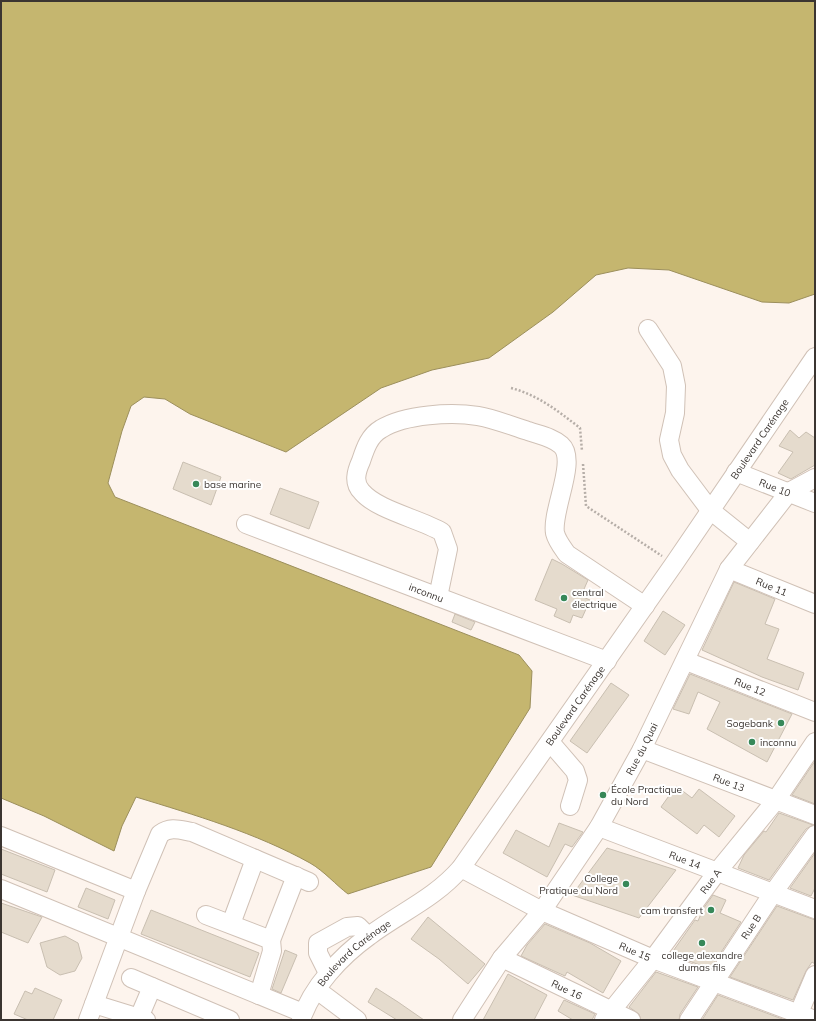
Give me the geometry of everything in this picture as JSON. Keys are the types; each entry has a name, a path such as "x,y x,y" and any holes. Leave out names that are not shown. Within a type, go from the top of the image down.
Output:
{"street":[{"path":"648,329 672,366 676,386 675,413 670,440 672,454 680,470 710,510 750,542"},
{"name":"Boulevard Carénage","path":"302,1017 328,973 368,936 426,900 448,884 462,868 645,606 815,357"},
{"path":"438,597 448,550 442,532 428,524 372,502 361,492 356,482 357,472 369,441 381,428 397,422 430,415 478,416 550,438 562,446 567,453 567,464 556,515 555,532 559,543 567,554 645,606"},
{"name":"Rue 10","path":"736,472 815,503"},
{"name":"Rue du Quai","path":"462,1020 502,958 542,911 599,827 642,749 686,661 729,569 790,492 815,478"},
{"name":"inconnu","path":"246,524 607,661"},
{"name":"Rue 11","path":"729,569 815,604"},
{"name":"Rue 12","path":"686,661 815,712"},
{"path":"550,742 575,771 577,784 570,806"},
{"name":"Rue A","path":"607,1015 653,959 717,872 776,800 815,742"},
{"name":"Rue 13","path":"642,749 815,815"},
{"name":"Rue 14","path":"599,827 815,909"},
{"path":"152,987 141,1019 91,1012 118,937 160,834 166,829 174,828 192,832 302,879 271,940 272,951 258,995"},
{"name":"Rue B","path":"689,1020 773,893 815,835"},
{"path":"1,836 136,891"},
{"path":"231,924 255,859"},
{"name":"Rue 15","path":"462,868 542,911 653,959 797,1017 815,1020"},
{"path":"1,889 258,995 302,1017"},
{"path":"206,915 271,940"},
{"path":"328,973 318,953 318,943 351,925 358,926 368,936"},
{"name":"Rue 16","path":"502,958 607,1015 631,1020"},
{"path":"797,1017 815,975"},
{"path":"131,978 230,1020"},
{"path":"317,990 357,1020"}],"path":[{"path":"511,388 527,392 546,402 580,428 582,452"},
{"path":"582,459 586,506 674,564"}],"shaded area":[{"path":"1,1 815,1 815,294 789,303 762,302 669,270 628,268 596,275 553,312 489,358 432,370 381,388 286,452 190,414 165,399 144,397 131,406 122,431 108,483 115,497 519,655 532,671 530,708 431,867 348,894 315,866 289,852 225,826 136,797 122,826 114,851 44,816 1,798"}],"building":[{"path":"790,430 799,438 806,432 815,438 815,465 791,479 778,473 793,452 779,446"},
{"path":"183,462 221,477 211,505 173,489"},
{"path":"280,488 319,502 309,529 270,514"},
{"path":"552,559 588,580 581,596 590,600 582,618 573,615 570,623 554,616 557,609 535,600"},
{"path":"734,582 775,599 765,624 779,629 767,659 804,673 798,690 762,677 702,650"},
{"path":"663,611 685,625 665,655 644,641"},
{"path":"455,614 475,622 471,630 452,622"},
{"path":"690,674 792,714 767,762 707,729 720,702 698,692 689,714 673,709"},
{"path":"611,683 629,695 587,753 570,741"},
{"path":"815,761 815,804 792,795"},
{"path":"676,786 692,798 699,789 735,816 719,837 704,825 697,834 661,807"},
{"path":"779,813 813,825 806,829 769,880 738,868 744,855 764,831 766,832"},
{"path":"559,823 583,832 572,847 565,844 547,877 503,853 516,830 549,847"},
{"path":"607,848 676,870 639,918 572,895"},
{"path":"1,849 55,870 47,892 1,874"},
{"path":"815,853 815,888 811,896 790,888"},
{"path":"86,888 115,900 108,919 78,907"},
{"path":"713,895 726,900 720,913 741,922 710,969 671,954 695,920 698,921 703,909"},
{"path":"1,903 42,917 28,943 1,932"},
{"path":"777,906 815,920 815,964 812,962 806,971 793,1000 730,977"},
{"path":"151,910 259,953 250,977 141,934"},
{"path":"428,917 485,964 468,984 439,959 411,939"},
{"path":"545,924 590,943 621,961 603,993 567,972 565,976 521,956 527,945"},
{"path":"65,936 78,943 82,958 75,971 60,975 47,967 40,943"},
{"path":"285,950 297,955 281,993 272,989"},
{"path":"656,972 698,987 680,1014 679,1020 641,1020 639,1014 629,1007"},
{"path":"508,974 547,995 534,1020 483,1020"},
{"path":"35,988 62,1000 53,1020 28,1020 14,1014 25,991 32,994"},
{"path":"376,988 424,1020 397,1020 368,1002"},
{"path":"718,995 785,1020 702,1020"},
{"path":"564,1000 595,1014 592,1020 573,1020 558,1011"}],"place":[{"name":"base marine","path":"196,484"},
{"name":"central électrique","path":"564,598"},
{"name":"Sogebank","path":"781,723"},
{"name":"inconnu","path":"752,742"},
{"name":"École Practique du Nord","path":"603,795"},
{"name":"College Pratique du Nord","path":"626,884"},
{"name":"cam transfert","path":"711,910"},
{"name":"college alexandre dumas fils","path":"702,943"}]}
